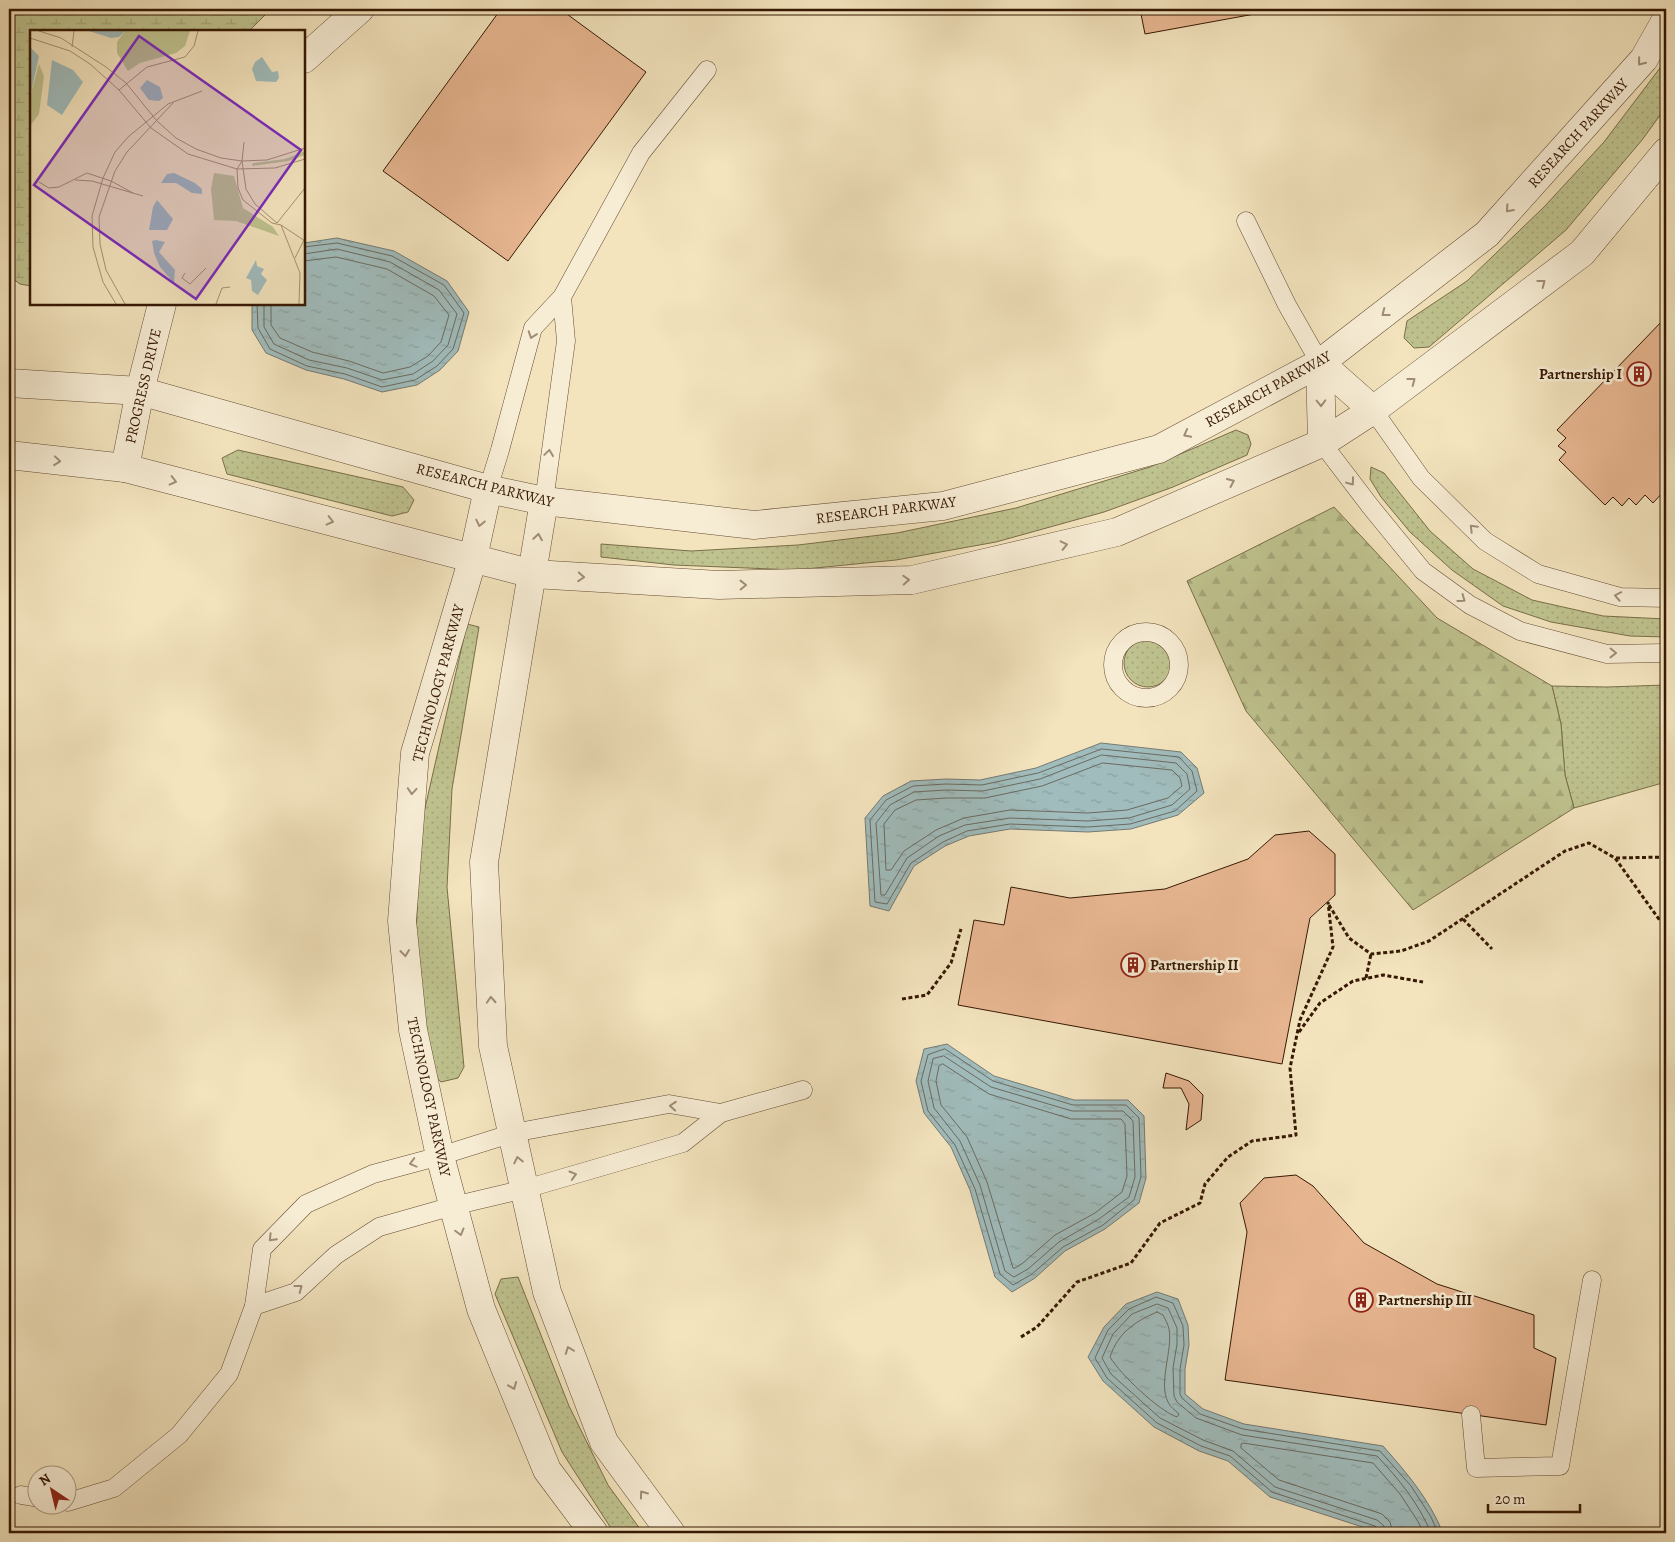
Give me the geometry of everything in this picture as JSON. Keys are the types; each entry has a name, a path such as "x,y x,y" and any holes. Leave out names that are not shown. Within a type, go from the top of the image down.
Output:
{"street":[{"path":"305,58 360,9"},
{"name":"RESEARCH PARKWAY","path":"9,383 140,390 488,489 544,501 754,525 943,506 1159,449 1320,363 1487,234 1644,59 1666,20"},
{"path":"9,455 125,468 532,574 719,586 912,580 1117,532 1322,443 1373,410 1582,254 1666,152"},
{"name":"PROGRESS DRIVE","path":"125,468 140,390 162,305"},
{"path":"1320,363 1373,410"},
{"path":"1320,363 1322,443"},
{"name":"TECHNOLOGY PARKWAY","path":"488,489 473,558 415,752 402,921 413,1030 440,1156 481,1309 547,1470 594,1533"},
{"path":"544,501 484,862 493,1046 547,1292 604,1442 671,1533"}],"lane":[{"path":"488,489 533,328 562,298 641,153 707,70"},
{"path":"1246,221 1287,305 1320,363"},
{"path":"544,501 566,341 562,298"},
{"path":"1373,410 1421,478 1486,541 1538,574 1620,597 1666,598"},
{"path":"1322,443 1370,506 1423,570 1470,604 1520,631 1607,654 1666,653"},
{"path":"254,1306 296,1292 336,1255 379,1227 453,1206 525,1190 683,1143 721,1113 803,1090"},
{"path":"78,1499 114,1488 179,1435 229,1374 254,1306 262,1249 306,1204 373,1174 440,1156 513,1133 669,1104 721,1113"},
{"path":"1471,1415 1476,1468 1560,1466 1592,1280"}],"path":[{"path":"1021,1337 1037,1327 1077,1282 1131,1263 1160,1223 1200,1203 1205,1184 1228,1157 1252,1141 1296,1135 1290,1068 1300,1020 1333,947 1328,902 1349,938 1370,954 1401,951 1429,942 1565,851 1589,843 1615,858 1666,929"},
{"path":"1615,858 1666,857"},
{"path":"1463,919 1492,949"},
{"path":"902,998 927,995 951,963 961,929"},
{"path":"1366,979 1370,954"},
{"path":"1297,1035 1320,1003 1354,981 1383,975 1423,982"}],"green space":[{"path":"9,9 271,9 250,30 30,30 30,286 20,284 9,276"},
{"path":"1666,60 1666,107 1642,140 1566,230 1429,347 1414,348 1404,338 1407,321 1467,281 1544,207 1604,142"},
{"path":"1236,430 1248,435 1251,444 1247,455 1173,487 1104,512 996,542 896,560 795,570 674,565 601,557 601,544 691,551 798,545 897,533 1016,508 1150,467"},
{"path":"238,450 403,487 414,500 408,512 392,516 227,474 222,458"},
{"path":"1371,467 1384,473 1430,531 1473,569 1532,600 1603,616 1666,619 1666,637 1630,636 1551,622 1503,606 1452,570 1410,532 1381,497 1370,479"},
{"path":"1334,507 1437,618 1552,686 1561,724 1565,775 1574,808 1413,910 1246,711 1187,581"},
{"path":"467,624 479,627 452,789 447,887 464,1067 458,1078 441,1082 429,1071 416,938 420,830"},
{"path":"1143,639 1153,639 1165,646 1172,658 1172,668 1165,680 1153,687 1143,687 1135,683 1128,676 1124,668 1124,658 1128,650 1135,643"},
{"path":"1666,685 1666,782 1574,808 1565,775 1561,724 1552,686"},
{"path":"518,1277 569,1406 608,1485 643,1533 614,1533 562,1452 495,1294 501,1279"}],"water":[{"path":"337,238 394,251 447,281 469,312 458,351 440,370 417,385 382,392 344,379 306,370 266,353 252,330 252,305 305,305 305,243"},
{"path":"1101,743 1181,752 1197,768 1204,793 1178,815 1131,829 1088,832 1010,829 969,836 945,846 914,866 889,911 870,906 865,818 883,796 911,781 980,780 1036,768"},
{"path":"947,1044 994,1076 1074,1100 1128,1100 1144,1116 1146,1178 1139,1203 1105,1229 1065,1251 1035,1278 1012,1292 995,1277 970,1190 951,1147 924,1113 916,1081 924,1049"},
{"path":"1157,1292 1178,1299 1188,1325 1189,1345 1185,1369 1185,1394 1203,1409 1244,1424 1383,1446 1409,1476 1431,1509 1443,1533 1381,1533 1270,1497 1228,1461 1199,1451 1154,1427 1103,1381 1088,1357 1104,1327 1126,1304"}],"building":[{"path":"501,9 560,9 646,72 508,261 383,171"},
{"path":"1140,9 1282,9 1145,34"},
{"name":"Partnership I","path":"1666,317 1666,489 1653,503 1645,495 1636,505 1629,498 1622,506 1613,497 1605,505 1559,460 1566,452 1558,446 1566,438 1557,430"},
{"name":"Partnership II","path":"1309,831 1335,854 1335,895 1310,918 1282,1064 958,1005 974,920 1004,925 1011,887 1070,898 1165,889 1248,859 1275,835"},
{"path":"1166,1073 1189,1081 1203,1095 1201,1120 1186,1130 1189,1104 1181,1088 1163,1088"},
{"name":"Partnership III","path":"1296,1175 1313,1186 1364,1243 1437,1284 1534,1315 1534,1348 1556,1358 1546,1425 1225,1380 1247,1232 1240,1203 1264,1178"}],"place":[{"name":"Partnership I","path":"1639,374"},
{"name":"Partnership II","path":"1133,965"},
{"name":"Partnership III","path":"1361,1300"}]}
